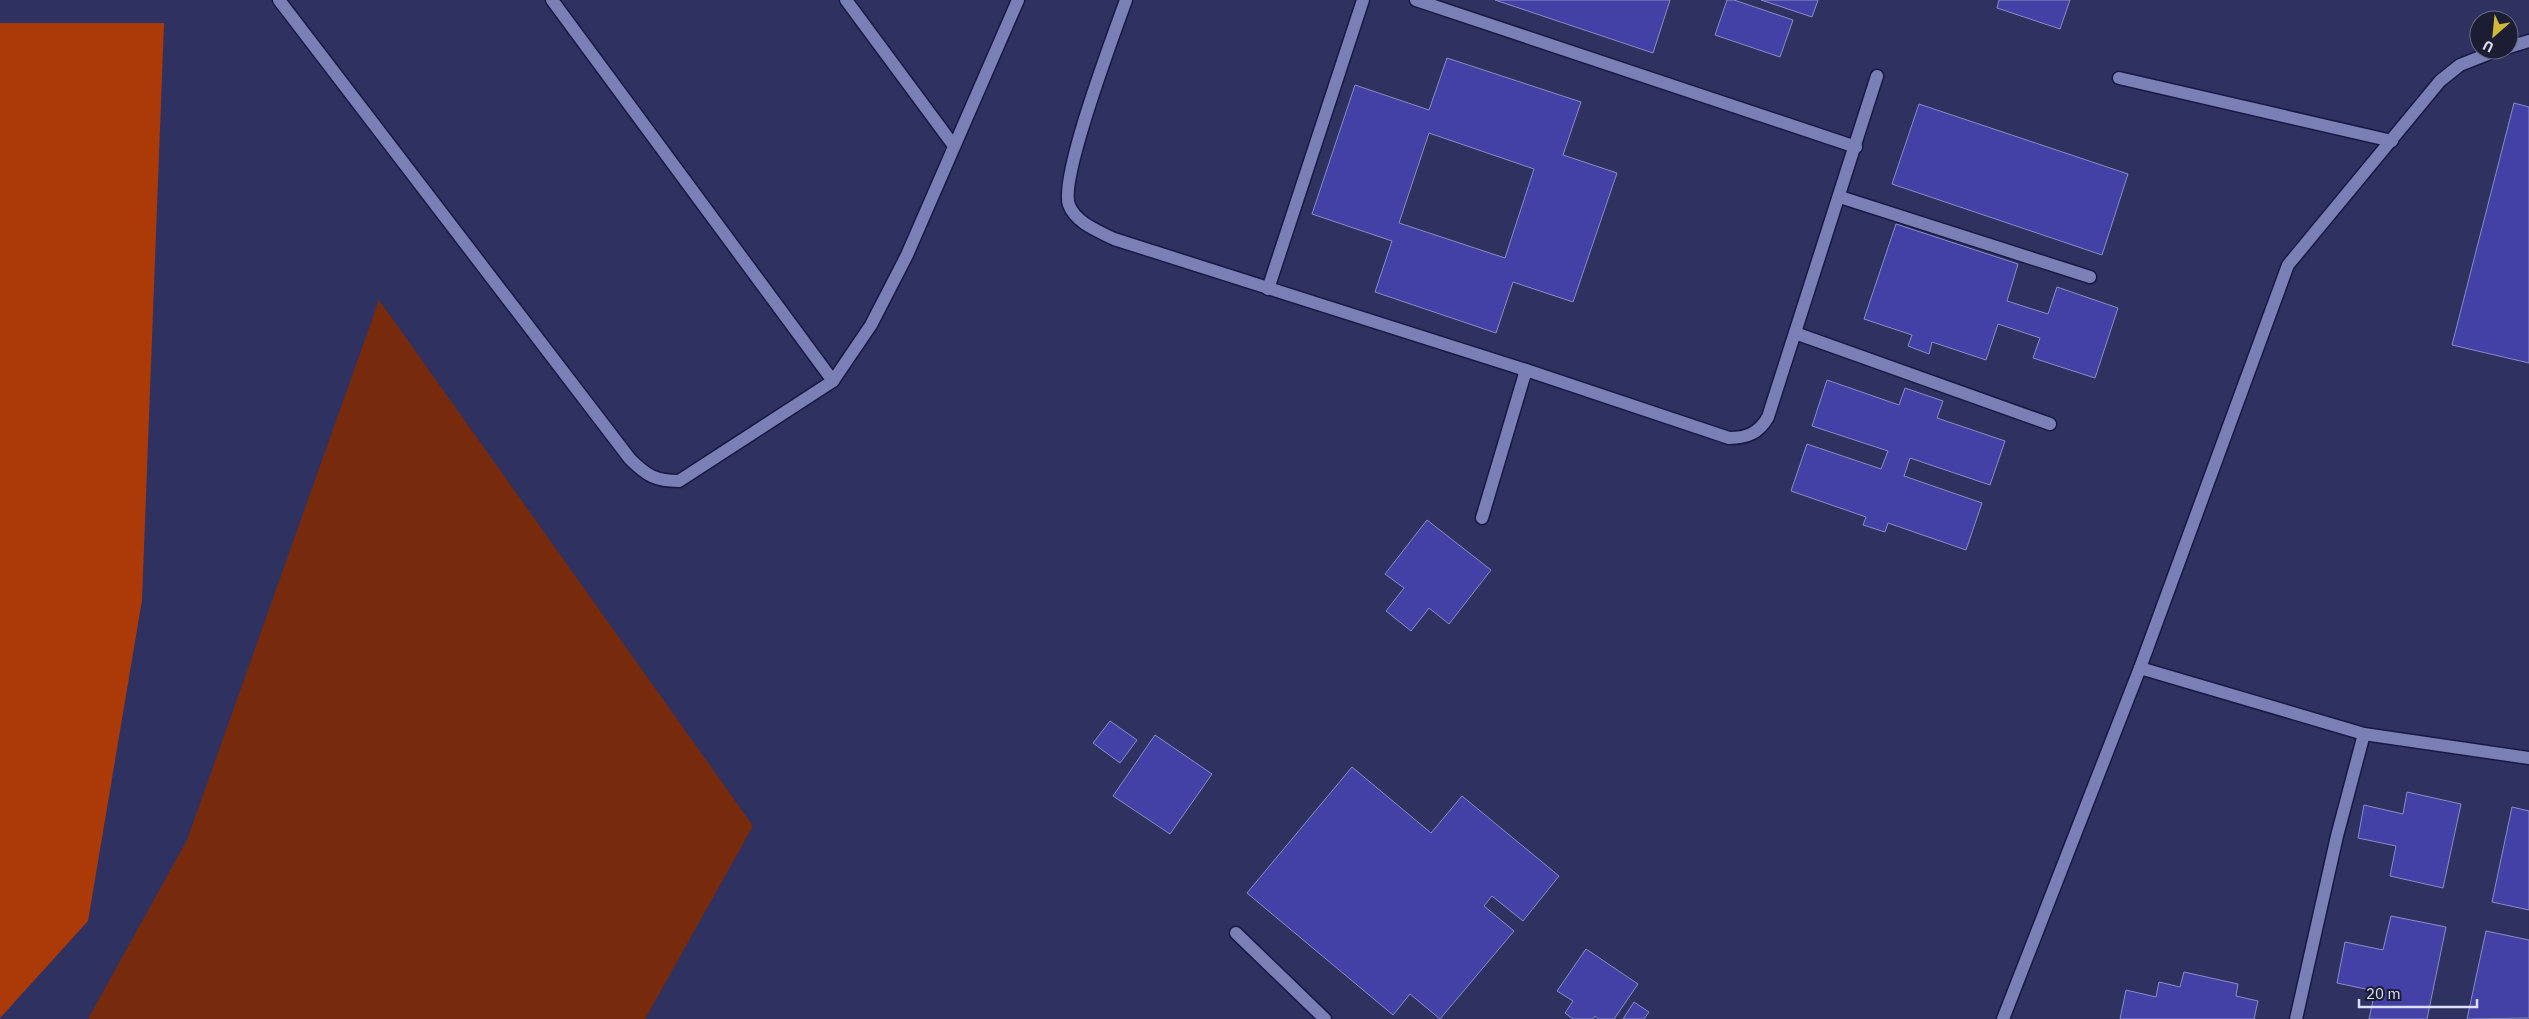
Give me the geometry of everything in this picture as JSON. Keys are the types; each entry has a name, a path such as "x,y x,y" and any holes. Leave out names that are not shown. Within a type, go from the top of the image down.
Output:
{"street":[{"path":"279,0 624,452 643,472 662,481 679,481 685,478 833,381 871,325 907,255 1018,0"},
{"path":"552,0 833,381"},
{"path":"846,0 954,146"},
{"path":"1126,0 1077,146 1069,179 1069,205 1084,224 1114,239 1526,370 1716,435 1742,438 1753,434 1764,425 1840,197 1877,76"},
{"path":"1268,289 1363,0"},
{"path":"1416,0 1856,147"},
{"path":"2003,1019 2140,668 2288,265 2440,81 2460,65 2473,60"},
{"path":"2119,78 2392,141"},
{"path":"1840,197 2090,277"},
{"path":"1795,333 2050,424"},
{"path":"1482,518 1526,370"},
{"path":"2140,668 2364,734 2529,758"},
{"path":"2296,1019 2337,836 2364,734"},
{"path":"1236,933 1325,1019"}],"shaded area":[{"path":"0,23 164,23 142,600 88,921 0,1018"},
{"path":"379,300 753,826 645,1019 88,1019 187,840"}],"building":[{"path":"1495,0 1670,0 1653,53"},
{"path":"1727,0 1734,0 1793,20 1780,57 1715,35"},
{"path":"1761,0 1818,0 1812,17"},
{"path":"1999,0 2070,0 2060,29 1997,8"},
{"path":"1447,58 1581,102 1563,155 1617,173 1573,302 1513,282 1496,333 1375,292 1392,241 1312,214 1355,85 1429,110","holes":["1429,133 1534,169 1505,258 1399,223"]},
{"path":"2514,103 2529,107 2529,363 2452,345"},
{"path":"1919,104 2128,174 2102,255 1892,184"},
{"path":"1896,224 2018,264 2007,301 2048,314 2057,287 2118,308 2095,378 2033,358 2040,338 1998,324 1986,360 1932,342 1929,354 1908,346 1912,335 1864,319"},
{"path":"1827,380 1899,405 1905,388 1943,401 1937,418 2005,441 1990,485 1910,458 1904,476 1982,503 1966,550 1888,523 1885,532 1863,525 1866,517 1791,491 1807,444 1881,469 1888,451 1812,426"},
{"path":"1427,520 1491,570 1449,624 1429,608 1411,631 1386,611 1404,588 1385,574"},
{"path":"1110,721 1137,740 1120,763 1093,743"},
{"path":"1155,735 1212,774 1170,834 1113,796"},
{"path":"1352,767 1431,833 1462,796 1559,876 1523,921 1492,896 1484,906 1514,931 1440,1019 1410,994 1393,1015 1247,893"},
{"path":"2407,792 2461,804 2443,888 2390,876 2396,846 2358,838 2364,805 2403,814"},
{"path":"2512,807 2529,811 2529,910 2492,902"},
{"path":"2391,916 2446,927 2427,1019 2369,1019 2375,991 2337,983 2345,942 2383,950"},
{"path":"2486,931 2529,940 2529,1018 2467,1019"},
{"path":"1586,949 1638,984 1614,1019 1599,1019 1595,1016 1593,1019 1573,1019 1565,1013 1573,1001 1557,991"},
{"path":"2184,972 2238,984 2236,996 2258,1001 2254,1019 2120,1019 2126,990 2156,997 2159,982 2180,987"},
{"path":"1634,1002 1649,1012 1644,1019 1623,1019"}]}
